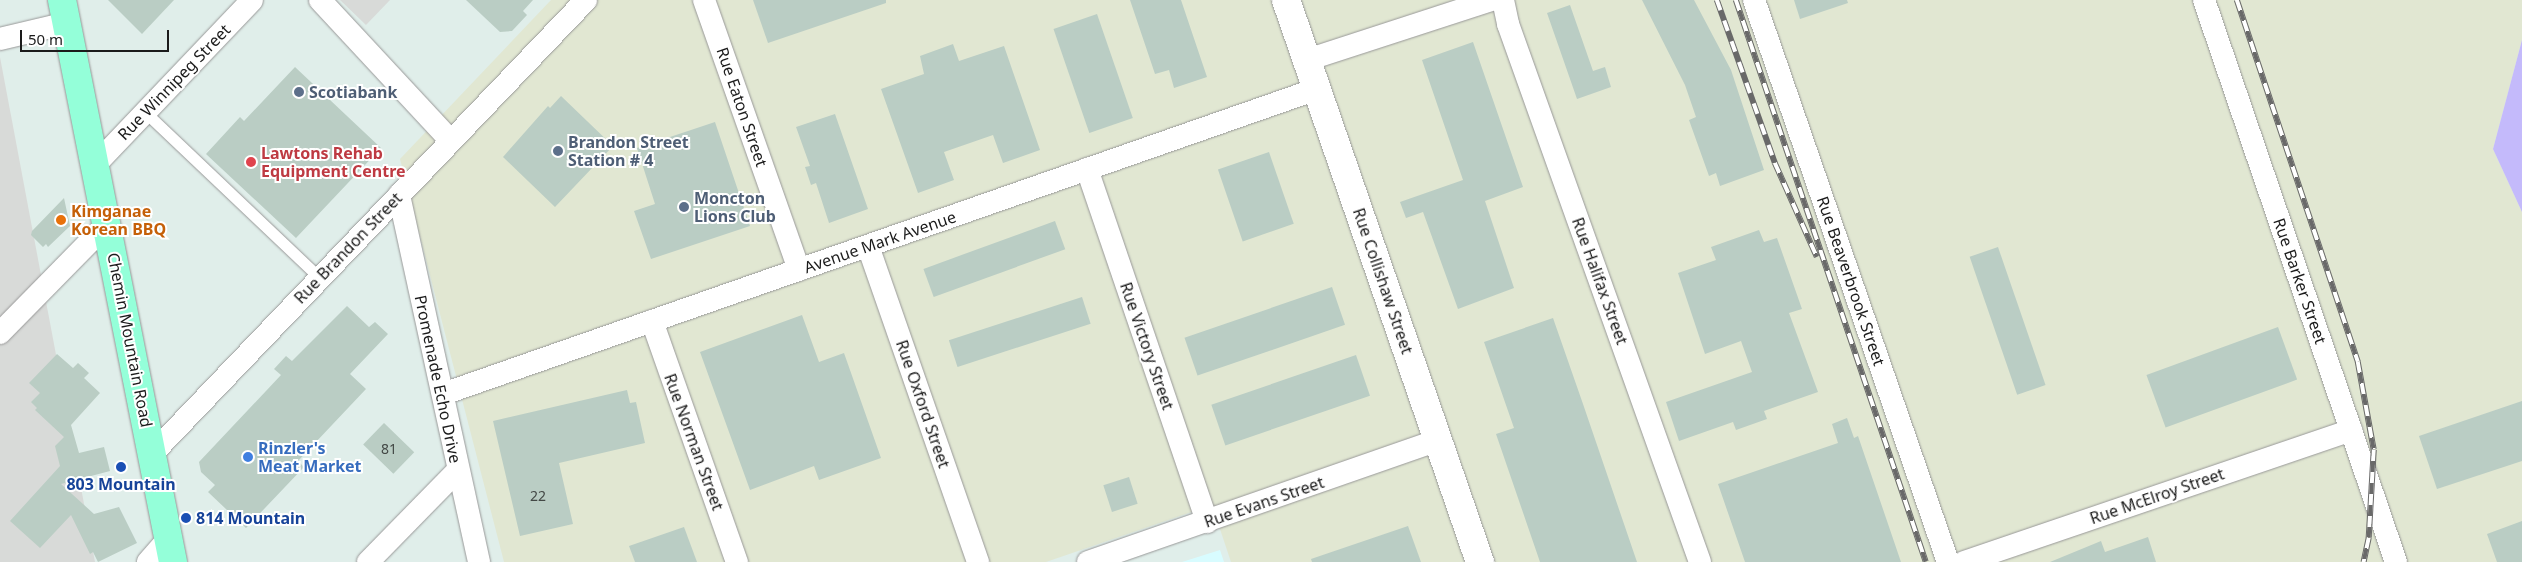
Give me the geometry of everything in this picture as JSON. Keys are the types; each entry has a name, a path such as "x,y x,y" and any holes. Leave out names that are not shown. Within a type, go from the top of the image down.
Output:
{"main road":[{"name":"Chemin Mountain Road","path":"64,11 96,164 171,551"}],"street":[{"name":"Rue Winnipeg Street","path":"96,164 252,0"},
{"path":"320,0 451,141"},
{"name":"Rue Brandon Street","path":"152,454 586,0"},
{"name":"Rue Eaton Street","path":"704,0 799,270"},
{"name":"Rue Collishaw Street","path":"1286,0 1480,562"},
{"path":"1307,60 1492,0"},
{"name":"Rue Halifax Street","path":"1503,0 1508,24 1700,562"},
{"name":"Rue Beaverbrook Street","path":"1754,0 1948,562"},
{"name":"Rue Barker Street","path":"2204,0 2396,562"},
{"path":"0,39 64,11"},
{"name":"Avenue Mark Avenue","path":"443,394 1317,89"},
{"name":"Rue Victory Street","path":"1087,169 1207,522"},
{"name":"Promenade Echo Drive","path":"399,195 443,394 457,471 479,562"},
{"path":"0,333 107,224"},
{"name":"Rue Oxford Street","path":"868,246 978,562"},
{"name":"Rue Norman Street","path":"652,322 737,562"},
{"name":"Rue McElroy Street","path":"1964,562 2351,430"},
{"name":"Rue Evans Street","path":"1088,562 1438,440"},
{"path":"368,562 457,471"},
{"path":"148,562 171,551"}],"lane":[{"path":"145,112 320,278"}],"shaded area":[{"path":"340,0 390,0 366,25"},
{"path":"551,0 2522,0 2522,40 2493,149 2522,212 2522,562 1231,562 1212,505 1046,562 504,562 400,159"},
{"path":"2522,40 2522,212 2493,149"},
{"path":"0,57 95,562 0,562"},
{"path":"1220,550 1224,562 1182,562"}],"building":[{"path":"108,0 174,0 142,34"},
{"path":"466,0 533,0 523,11 527,15 512,31 500,32"},
{"path":"753,0 886,0 886,3 768,43"},
{"path":"1130,0 1181,0 1207,77 1174,88 1169,70 1155,74"},
{"path":"1642,0 1694,0 1731,70 1764,170 1720,186 1716,173 1709,176 1689,120 1696,117 1685,85"},
{"path":"1794,0 1847,0 1848,3 1800,19"},
{"path":"1570,5 1593,71 1605,67 1611,87 1577,99 1547,13"},
{"path":"1097,14 1133,118 1089,133 1054,29"},
{"path":"1473,42 1523,187 1485,201 1514,288 1458,309 1423,212 1406,218 1400,202 1463,180 1422,60"},
{"path":"953,44 959,61 1004,46 1040,150 1003,163 993,135 944,152 954,180 918,193 881,89 924,74 920,56"},
{"path":"295,67 381,148 296,238 206,154 240,117 244,121"},
{"name":"Brandon Street Station # 4","path":"561,96 613,146 555,207 503,157 548,106 550,108"},
{"path":"835,114 868,209 829,223 816,183 811,185 805,167 810,166 796,127"},
{"path":"715,122 750,226 651,259 634,211 655,204 637,148"},
{"path":"1269,152 1294,224 1243,241 1218,170"},
{"path":"64,198 70,226 48,247 46,244 43,247 31,235 32,231"},
{"path":"1055,221 1065,249 934,297 923,269"},
{"path":"1759,230 1764,242 1777,238 1802,309 1789,313 1818,392 1764,411 1767,419 1736,430 1733,422 1679,441 1666,402 1752,372 1741,341 1705,354 1678,273 1716,260 1711,247"},
{"path":"1998,247 2046,385 2017,395 1970,257"},
{"path":"1332,287 1345,325 1198,376 1184,338"},
{"path":"1082,297 1091,324 958,367 949,340"},
{"path":"347,306 369,327 375,322 388,334 350,374 366,389 298,461 304,467 246,528 208,492 215,485 201,472 199,462 281,375 274,369 286,356 292,361"},
{"path":"802,315 819,362 844,353 881,458 819,480 814,466 750,490 700,352"},
{"path":"1553,318 1637,562 1540,562 1496,434 1514,428 1484,342"},
{"path":"2278,327 2297,380 2166,428 2146,375"},
{"path":"57,354 73,368 78,363 89,373 84,378 100,393 71,425 79,453 104,447 110,471 61,484 94,514 119,507 137,543 98,562 93,552 90,554 71,515 40,548 10,521 60,466 55,446 64,437 35,410 37,408 31,402 40,393 29,383"},
{"path":"1356,355 1370,396 1225,445 1211,405"},
{"path":"627,390 630,403 636,402 645,443 559,463 573,524 520,536 493,421"},
{"path":"2522,401 2522,461 2437,489 2419,436"},
{"path":"1847,418 1854,438 1858,436 1901,562 1745,562 1718,484 1838,443 1832,424"},
{"path":"384,423 414,452 393,474 363,445"},
{"path":"1129,477 1138,504 1112,512 1103,485"},
{"path":"2522,521 2522,562 2497,562 2487,534"},
{"path":"1408,526 1421,562 1312,562 1311,559"},
{"path":"684,527 697,562 635,562 629,546"},
{"path":"2148,537 2156,562 2050,562 2101,541 2105,552"}],"railway":[{"path":"1717,0 1775,163 1817,257"},
{"path":"1736,0 1926,562"},
{"path":"2237,0 2358,362 2374,450 2369,538 2364,562"}],"place":[{"name":"Scotiabank","path":"299,92"},
{"name":"Brandon Street Station # 4","path":"558,151"},
{"name":"Lawtons Rehab Equipment Centre","path":"251,162"},
{"name":"Moncton Lions Club","path":"684,207"},
{"name":"Kimganae Korean BBQ","path":"61,220"},
{"name":"Rinzler's Meat Market","path":"248,457"},
{"name":"803 Mountain","path":"121,467"},
{"name":"814 Mountain","path":"186,518"}]}
